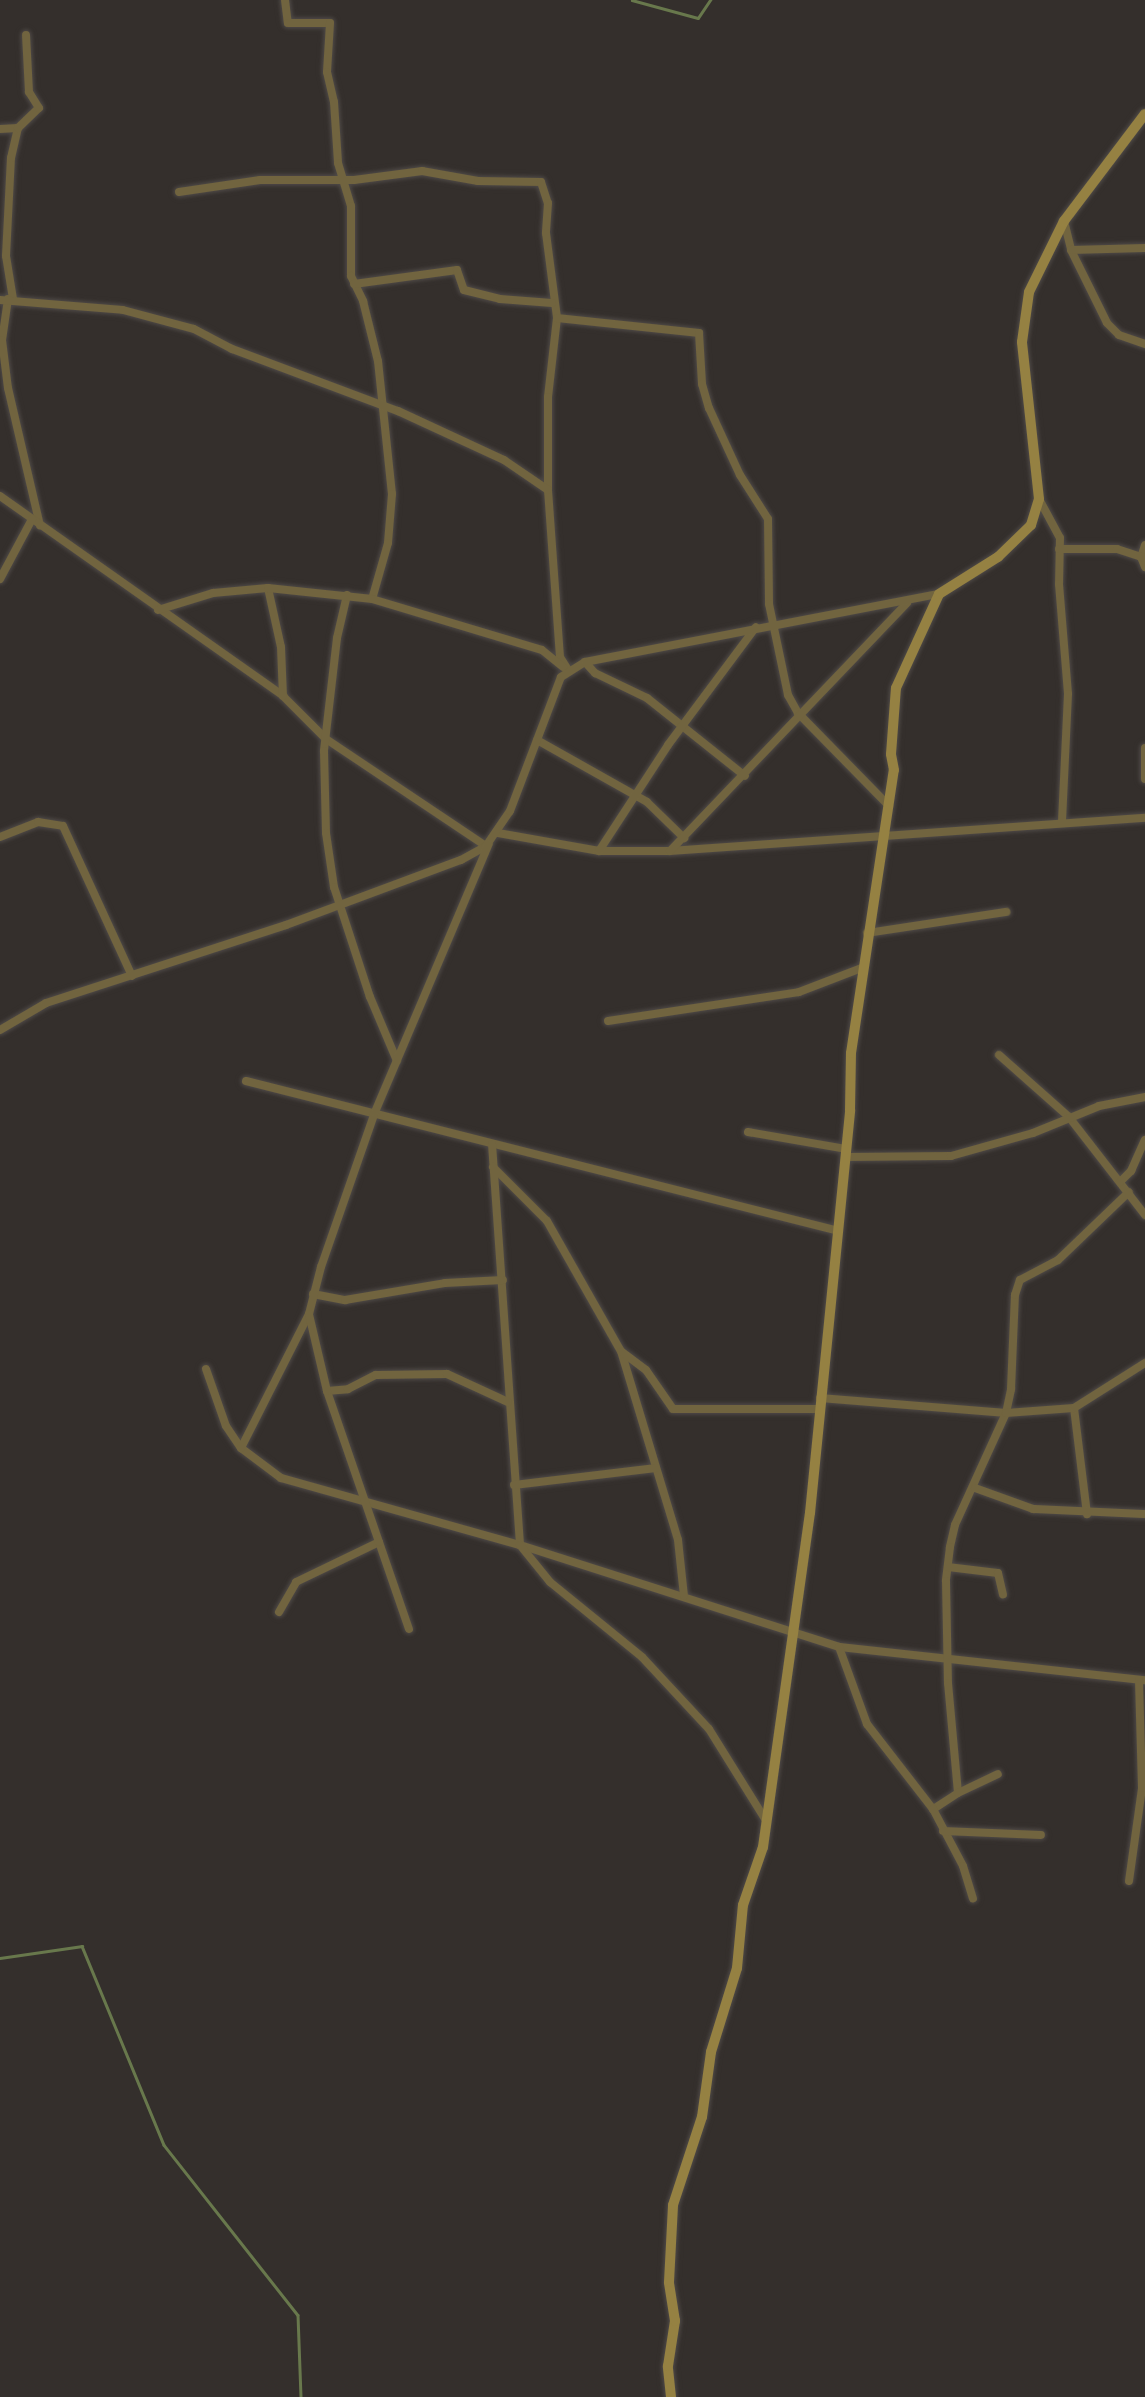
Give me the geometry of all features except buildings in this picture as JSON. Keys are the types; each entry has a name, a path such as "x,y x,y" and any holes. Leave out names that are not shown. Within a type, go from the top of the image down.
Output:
{"street":[{"path":"285,0 288,23 330,23 327,72 343,180 351,206 354,284 363,301 375,350 393,516 372,599"},
{"path":"26,35 29,92 39,108 18,128 7,187 7,300 2,340 8,388 38,498 40,525"},
{"path":"1062,822 1068,694 1060,538 1039,499 1023,317 1029,292 1064,221 1145,114"},
{"path":"0,129 18,128"},
{"path":"180,192 260,180 343,180 422,171 478,181 541,182 548,203 546,233 552,303 557,318 548,386 548,490 560,657 568,670"},
{"path":"1064,221 1071,250 1107,323 1119,335 1145,344"},
{"path":"1071,250 1145,248"},
{"path":"354,284 457,270 464,290 500,299 552,303"},
{"path":"7,300 53,308 123,310 177,324 382,404 504,460 548,490"},
{"path":"557,318 699,333 704,394 740,475 768,519 772,624 780,673 798,713 889,806"},
{"path":"0,496 283,696 326,739 488,844"},
{"path":"241,1448 309,1314 313,1294 375,1111 488,844 498,833 537,740 547,708 568,670 585,662 772,624 907,603 939,593 1025,535 1039,499"},
{"path":"0,579 32,519"},
{"path":"1145,545 1145,568"},
{"path":"1059,549 1116,549 1143,557"},
{"path":"158,610 213,593 268,588 347,595 372,599 541,650 568,670"},
{"path":"268,588 281,647 283,696"},
{"path":"671,2397 668,2366 675,2321 669,2282 673,2204 702,2117 711,2052 734,1982 743,1905 763,1847 810,1513 820,1404 831,1326 835,1230 845,1153 850,1053 889,806 896,688 939,593"},
{"path":"347,595 337,638 326,739 326,833 341,904 379,1020 397,1061"},
{"path":"670,851 745,776 798,713 907,603"},
{"path":"599,851 635,794 756,627"},
{"path":"585,662 595,674 628,686 745,776"},
{"path":"537,740 635,794 684,838"},
{"path":"1145,748 1145,779"},
{"path":"498,833 538,844 599,851 670,851 883,838 1145,816 1145,824"},
{"path":"0,837 38,822 63,826 132,976"},
{"path":"0,1030 46,1003 341,904 488,844"},
{"path":"867,933 1006,912"},
{"path":"608,1021 799,992 862,968"},
{"path":"999,1055 1069,1117 1145,1215"},
{"path":"246,1081 375,1111 492,1144 835,1230"},
{"path":"748,1132 845,1153 951,1156 1033,1133 1069,1117 1145,1097"},
{"path":"1120,1182 1131,1171 1145,1140"},
{"path":"492,1144 520,1545 550,1582 642,1657 709,1729 765,1819"},
{"path":"493,1167 547,1221 621,1350 678,1541 684,1596"},
{"path":"958,1793 950,1661 948,1567 955,1525 975,1488 1006,1413 1012,1389 1015,1295 1020,1280 1066,1254 1129,1192"},
{"path":"313,1294 345,1300 445,1283 503,1280"},
{"path":"309,1314 327,1391 410,1629"},
{"path":"621,1350 646,1370 673,1409 820,1404 1006,1413 1074,1408 1145,1363"},
{"path":"206,1368 226,1426 241,1448 281,1478 520,1545 839,1647 1142,1680 1142,1788 1129,1881"},
{"path":"327,1391 348,1389 376,1375 447,1374 508,1402"},
{"path":"1074,1408 1087,1514"},
{"path":"514,1485 656,1468"},
{"path":"975,1488 1033,1509 1087,1514 1145,1514"},
{"path":"279,1612 296,1582 379,1542"},
{"path":"948,1567 998,1573 1003,1580 1003,1594"},
{"path":"839,1647 867,1724 933,1809 963,1866 973,1899"},
{"path":"933,1809 958,1793 998,1774"},
{"path":"943,1831 1041,1835"}],"waterway":[{"path":"632,0 698,18 710,0"},
{"path":"0,1958 82,1946 164,2145 298,2315 301,2397"}]}
